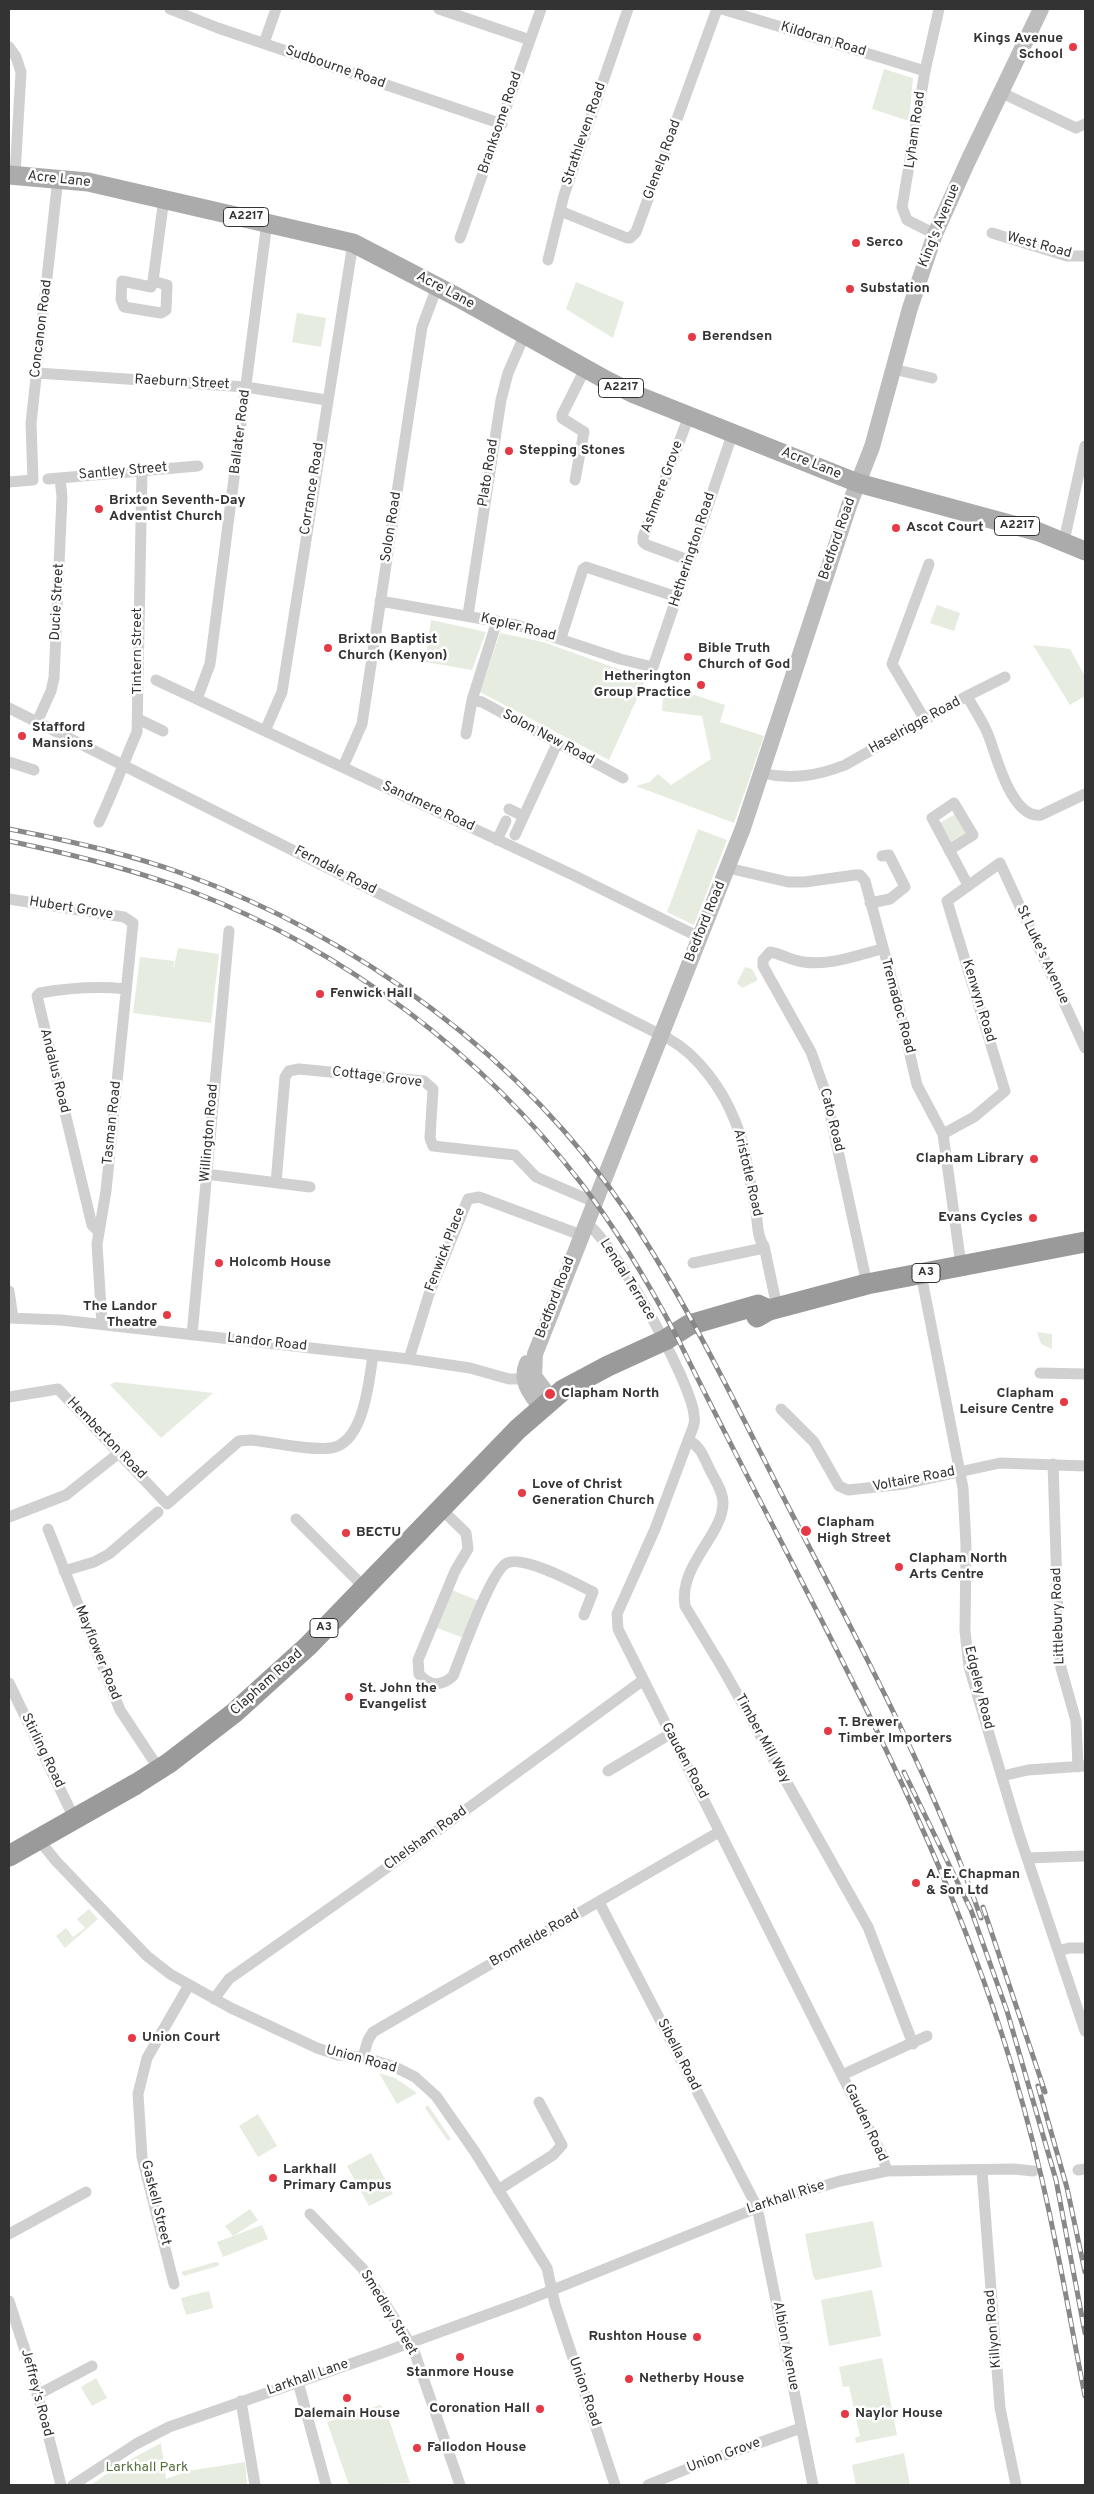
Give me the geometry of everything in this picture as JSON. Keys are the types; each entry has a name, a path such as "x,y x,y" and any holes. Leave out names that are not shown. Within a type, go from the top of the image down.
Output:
{"highway":[{"name":"A3","path":"546,1404 576,1382 664,1340 674,1340 716,1329 763,1315 772,1309 867,1284 1085,1242"},
{"name":"Clapham Road","path":"9,1856 75,1820 159,1769 234,1713 308,1646 440,1508 518,1429 546,1404"}],"main road":[{"name":"King's Avenue","path":"858,483 872,447 893,369 935,234 1000,92 1041,9"},
{"name":"Acre Lane","path":"12,175 88,182 267,222 353,244 438,287 526,334 585,369 634,394 858,483"},
{"name":"A2217","path":"858,483 1039,532 1085,551"},
{"name":"Bedford Road","path":"546,1404 534,1376 535,1354 661,1036 688,932 728,868 858,483"},
{"name":"Bedford Road","path":"524,1379 527,1362 535,1354"},
{"path":"524,1379 546,1404"}],"street":[{"name":"Sudbourne Road","path":"170,9 264,44 502,124"},
{"path":"264,44 276,9"},
{"path":"439,9 530,40"},
{"name":"Branksome Road","path":"460,238 502,124 541,9"},
{"name":"Strathleven Road","path":"548,260 564,195 628,9"},
{"name":"Glenelg Road","path":"560,211 627,238 633,236 717,9"},
{"name":"Kildoran Road","path":"722,9 925,72"},
{"name":"Lyham Road","path":"935,234 908,220 902,207 925,72 939,9"},
{"path":"9,46 16,57 21,72 12,175"},
{"path":"1000,92 1076,128 1085,124"},
{"name":"Concanon Road","path":"9,482 33,480 30,438 58,178"},
{"path":"153,281 167,285 166,310 161,312 124,307 121,299 122,281 151,287 164,198"},
{"name":"Ballater Road","path":"197,699 210,664 267,222"},
{"name":"West Road","path":"992,233 1067,256 1085,256"},
{"name":"Corrance Road","path":"265,731 282,692 326,400 353,244"},
{"name":"Solon Road","path":"343,767 362,724 422,326 438,287"},
{"name":"Plato Road","path":"468,615 501,400 508,373 526,334"},
{"path":"575,480 584,432 562,418 562,415 585,369"},
{"path":"893,369 932,378"},
{"name":"Raeburn Street","path":"37,373 246,387 326,400"},
{"name":"Ashmere Grove","path":"688,560 647,545 643,537 689,416"},
{"name":"Hetherington Road","path":"653,667 733,432"},
{"path":"1064,541 1085,446"},
{"name":"Santley Street","path":"48,479 198,466"},
{"name":"Tintern Street","path":"98,822 124,766 125,757 137,732 142,471"},
{"name":"Ducie Street","path":"37,722 51,691 54,678 62,497 60,478"},
{"path":"926,720 892,664 929,564"},
{"path":"561,638 583,569 586,567 677,597"},
{"name":"Kepler Road","path":"380,601 497,621 561,638 620,659 653,667"},
{"path":"466,734 472,700 497,621"},
{"path":"967,696 1005,677"},
{"name":"Sandmere Road","path":"156,680 688,932"},
{"name":"Haselrigge Road","path":"761,773 793,777 827,772 845,765 967,696 989,736 1001,770 1017,802 1025,811 1035,816 1041,815 1085,794"},
{"name":"Solon New Road","path":"472,700 482,702 622,778"},
{"name":"Ferndale Road","path":"9,708 661,1036"},
{"path":"138,719 163,731"},
{"path":"515,835 557,744"},
{"path":"9,762 34,770"},
{"path":"497,840 507,815 523,816"},
{"path":"949,850 968,885"},
{"path":"870,903 890,900 906,887 889,855 882,856"},
{"name":"Kenwyn Road","path":"943,1134 974,1117 1005,1091 947,901 1000,863"},
{"name":"St Luke's Avenue","path":"1000,863 1085,1048"},
{"name":"Tremadoc Road","path":"728,868 788,882 805,882 860,875 864,881 917,1085 943,1134 961,1265"},
{"name":"Hubert Grove","path":"9,899 124,917 133,921"},
{"name":"Tasman Road","path":"102,1324 97,1261 99,1232 106,1191 133,921"},
{"name":"Willington Road","path":"192,1335 229,931"},
{"name":"Cato Road","path":"867,1284 825,1091 811,1052 763,966 763,960 770,952 780,953 794,960 818,963 882,949"},
{"name":"Andalus Road","path":"99,1232 92,1225 37,996 40,993 51,991 84,988 126,989"},
{"name":"Aristotle Road","path":"661,1036 674,1041 699,1063 717,1088 735,1121 757,1214 760,1242 764,1248 772,1309"},
{"name":"Cottage Grove","path":"276,1182 285,1077 289,1071 299,1069 424,1081 433,1089 430,1138 433,1146 515,1155 536,1177 594,1202"},
{"path":"206,1174 310,1187"},
{"path":"84,1190 106,1191"},
{"name":"Fenwick Place","path":"409,1359 429,1294 468,1199 479,1196 583,1229"},
{"name":"Lendal Terrace","path":"583,1229 594,1228 626,1274 664,1340"},
{"path":"693,1263 764,1248"},
{"name":"Edgeley Road","path":"921,1274 961,1472 965,1524 968,1658 1002,1776 1085,2031"},
{"path":"9,1291 11,1318"},
{"name":"Landor Road","path":"11,1318 102,1324 409,1359 470,1368 509,1379 524,1379"},
{"name":"Gauden Road","path":"664,1340 672,1351 694,1415 688,1440 655,1529 617,1614 618,1629 642,1681 881,2153 887,2172"},
{"path":"64,1572 94,1562 109,1554 239,1441 251,1440 324,1448 340,1444 356,1427 362,1414 373,1355"},
{"path":"1040,1373 1085,1374"},
{"name":"Hemberton Road","path":"9,1397 58,1389 119,1453 163,1508"},
{"name":"Voltaire Road","path":"781,1409 814,1442 839,1486 843,1488 864,1490 896,1485 1000,1463 1085,1466"},
{"name":"Timber Mill Way","path":"688,1440 697,1444 720,1489 724,1504 719,1521 704,1544 687,1580 684,1598 685,1606 724,1669 868,1927 913,2044"},
{"path":"10,1512 66,1495 119,1453"},
{"name":"Littlebury Road","path":"1053,1464 1059,1648 1061,1668 1076,1721 1082,1766"},
{"path":"440,1508 466,1533 468,1549 455,1571 418,1660 419,1674 425,1680 436,1685 446,1683 453,1676 494,1579 507,1563 512,1562 540,1567 593,1592 584,1615"},
{"path":"296,1519 364,1587"},
{"name":"Mayflower Road","path":"48,1529 120,1710 159,1769"},
{"name":"Chelsham Road","path":"214,1999 228,1979 408,1852 642,1681"},
{"name":"Stirling Road","path":"9,1683 75,1820"},
{"path":"608,1771 670,1734"},
{"path":"1002,1776 1028,1770 1082,1766"},
{"name":"Bromfelde Road","path":"364,2058 368,2040 374,2032 719,1832"},
{"name":"Union Road","path":"39,1840 56,1861 147,1956 189,1985 214,1999 327,2052 364,2058 395,2067 425,2085 450,2114 547,2268 615,2485"},
{"path":"1028,1858 1085,1856"},
{"name":"Sibella Road","path":"599,1902 757,2207"},
{"path":"1059,1951 1069,1948 1085,1948"},
{"name":"Gaskell Street","path":"174,2284 142,2157 138,2094 146,2058 189,1985"},
{"path":"842,2075 927,2036"},
{"path":"498,2190 553,2155 562,2145 539,2102"},
{"name":"Larkhall Rise","path":"552,2288 757,2207 840,2181 887,2172 1016,2169 1034,2171"},
{"name":"Killyon Road","path":"982,2171 1000,2408 1016,2485"},
{"path":"9,2234 86,2192"},
{"name":"Albion Avenue","path":"757,2207 813,2485"},
{"name":"Smedley Street","path":"310,2214 363,2269 410,2343 460,2485"},
{"name":"Larkhall Lane","path":"73,2485 158,2432 241,2401 410,2343 552,2288"},
{"name":"Jeffrey's Road","path":"9,2301 27,2355 61,2485"},
{"path":"37,2395 92,2366"},
{"path":"298,2382 326,2485"},
{"path":"241,2401 254,2485"},
{"name":"Union Grove","path":"648,2485 694,2466 801,2428"}],"green space":[{"path":"884,69 913,78 909,121 872,109"},
{"path":"576,282 624,302 613,338 566,309"},
{"path":"297,313 326,318 321,347 292,342"},
{"path":"937,605 960,613 954,631 930,623"},
{"path":"431,620 486,632 472,670 425,662"},
{"path":"500,633 543,642 646,679 609,760 480,692"},
{"path":"1033,645 1070,649 1085,676 1085,696 1070,705"},
{"path":"664,685 725,705 720,722 764,736 734,823 636,786 650,782 658,774 671,785 711,759 702,716 662,711"},
{"path":"955,814 967,832 951,842 940,823"},
{"path":"698,829 727,840 694,925 667,912"},
{"path":"178,948 219,954 211,1023 133,1013 140,957 174,961 173,971"},
{"path":"745,967 752,969 758,980 742,988 737,983"},
{"path":"1037,1332 1052,1334 1052,1349 1041,1344"},
{"path":"115,1382 213,1393 161,1438 110,1385"},
{"path":"452,1590 479,1601 464,1638 437,1628"},
{"path":"89,1909 98,1919 65,1948 56,1936 66,1928 73,1937 85,1928 77,1919"},
{"path":"379,2073 395,2078 417,2093 397,2104"},
{"path":"428,2105 451,2139 448,2141 425,2108"},
{"path":"258,2114 277,2146 258,2157 239,2126"},
{"path":"371,2153 393,2194 369,2206 347,2166"},
{"path":"250,2209 258,2220 233,2236 225,2226"},
{"path":"873,2221 882,2267 816,2280 813,2276 805,2234"},
{"path":"262,2225 268,2239 223,2257 217,2242"},
{"path":"215,2262 219,2263 218,2266 184,2276 181,2272"},
{"path":"872,2290 881,2336 829,2346 821,2300"},
{"path":"209,2291 213,2308 186,2315 181,2298"},
{"path":"882,2358 897,2435 856,2443 855,2438 860,2436 849,2386 843,2387 839,2367"},
{"path":"96,2378 107,2398 92,2406 81,2387"},
{"path":"380,2405 386,2410 410,2483 349,2485 327,2422"},
{"name":"Larkhall Park","path":"161,2443 166,2479 188,2471 245,2462 247,2485 91,2485 115,2468"},
{"path":"904,2453 910,2485 856,2485 852,2465"}],"railway":[{"path":"9,829 96,848 139,859 181,873 247,900 311,931 372,967 431,1008 487,1054 538,1103 586,1157 628,1214 694,1324 893,1712 940,1813 981,1918"},
{"path":"9,841 102,863 148,876 193,892 249,916 304,944 356,976 407,1011 455,1050 500,1091 542,1136 581,1183 608,1220 644,1278 677,1337 839,1654 916,1815 951,1896 995,2012 1025,2113 1050,2216 1085,2396"},
{"path":"904,1772 971,1910 1007,2011 1056,2180 1085,2333"},
{"path":"983,1907 1045,2092"},
{"path":"1038,2086 1067,2188 1085,2272"}],"place":[{"name":"Kings Avenue School","path":"1073,47"},
{"name":"Serco","path":"856,243"},
{"name":"Substation","path":"850,289"},
{"name":"Berendsen","path":"692,337"},
{"name":"Stepping Stones","path":"509,451"},
{"name":"Brixton Seventh-Day Adventist Church","path":"99,509"},
{"name":"Ascot Court","path":"896,528"},
{"name":"Brixton Baptist Church (Kenyon)","path":"328,648"},
{"name":"Bible Truth Church of God","path":"688,657"},
{"name":"Hetherington Group Practice","path":"701,685"},
{"name":"Stafford Mansions","path":"22,736"},
{"name":"Fenwick Hall","path":"320,994"},
{"name":"Clapham Library","path":"1034,1159"},
{"name":"Evans Cycles","path":"1033,1218"},
{"name":"Holcomb House","path":"219,1263"},
{"name":"The Landor Theatre","path":"167,1315"},
{"name":"Clapham North","path":"550,1394"},
{"name":"Clapham Leisure Centre","path":"1064,1402"},
{"name":"Love of Christ Generation Church","path":"522,1493"},
{"name":"Clapham High Street","path":"806,1531"},
{"name":"BECTU","path":"346,1533"},
{"name":"Clapham North Arts Centre","path":"899,1567"},
{"name":"St. John the Evangelist","path":"349,1697"},
{"name":"T. Brewer Timber Importers","path":"828,1731"},
{"name":"A. E. Chapman & Son Ltd","path":"916,1883"},
{"name":"Union Court","path":"132,2038"},
{"name":"Larkhall Primary Campus","path":"273,2178"},
{"name":"Rushton House","path":"697,2337"},
{"name":"Stanmore House","path":"460,2357"},
{"name":"Netherby House","path":"629,2379"},
{"name":"Dalemain House","path":"347,2398"},
{"name":"Coronation Hall","path":"540,2409"},
{"name":"Naylor House","path":"845,2414"},
{"name":"Fallodon House","path":"417,2448"}]}
